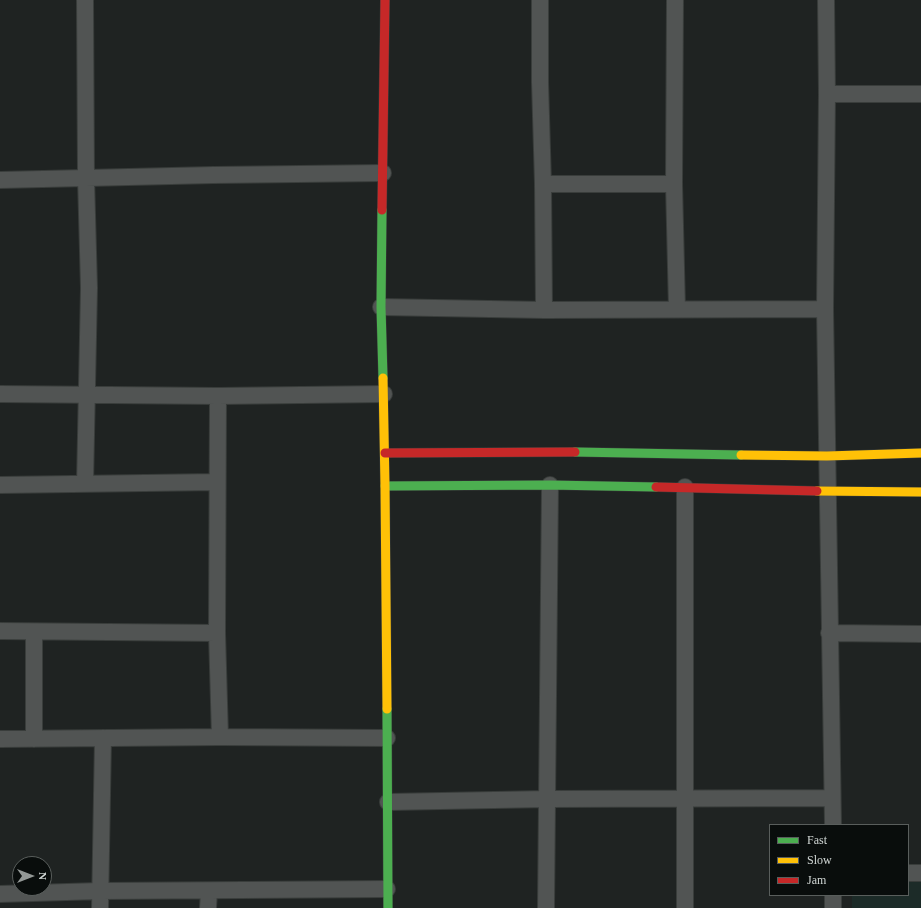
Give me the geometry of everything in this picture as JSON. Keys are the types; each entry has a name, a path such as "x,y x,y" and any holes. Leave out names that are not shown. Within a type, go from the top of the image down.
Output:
{"street":[{"path":"85,0 86,178 89,288 85,484"},
{"path":"385,0 382,307 385,453 388,908"},
{"path":"540,0 544,310"},
{"path":"675,0 674,184 677,309"},
{"path":"826,0 827,94 825,309 833,824"},
{"path":"827,94 921,94"},
{"path":"0,180 383,173"},
{"path":"543,184 674,184"},
{"path":"382,307 544,310 825,309"},
{"path":"0,394 218,396 384,394"},
{"path":"218,396 217,633 220,736"},
{"path":"385,453 550,452 827,456 921,453"},
{"path":"0,485 218,482"},
{"path":"385,486 550,485 921,492"},
{"path":"546,908 550,485"},
{"path":"685,487 685,908"},
{"path":"0,630 34,632 217,633"},
{"path":"34,632 34,739"},
{"path":"829,633 921,634"},
{"path":"0,739 220,736 386,738"},
{"path":"100,908 103,738"},
{"path":"388,802 547,799 832,798"},
{"path":"909,873 921,873"},
{"path":"0,894 387,889"},
{"path":"208,908 209,891"},
{"path":"833,896 833,908"}],"shaded area":[{"path":"909,882 921,882 921,908 852,908 852,896 909,896"}],"traffic: fast":[{"path":"382,210 381,307 383,378"},
{"path":"575,452 741,455"},
{"path":"385,486 550,485 656,487"},
{"path":"387,709 388,908"}],"traffic: slow":[{"path":"383,378 387,709"},
{"path":"741,455 827,456 921,453"},
{"path":"817,491 921,492"}],"traffic: jam":[{"path":"382,210 385,0"},
{"path":"385,453 575,452"},
{"path":"656,487 817,491"}]}
